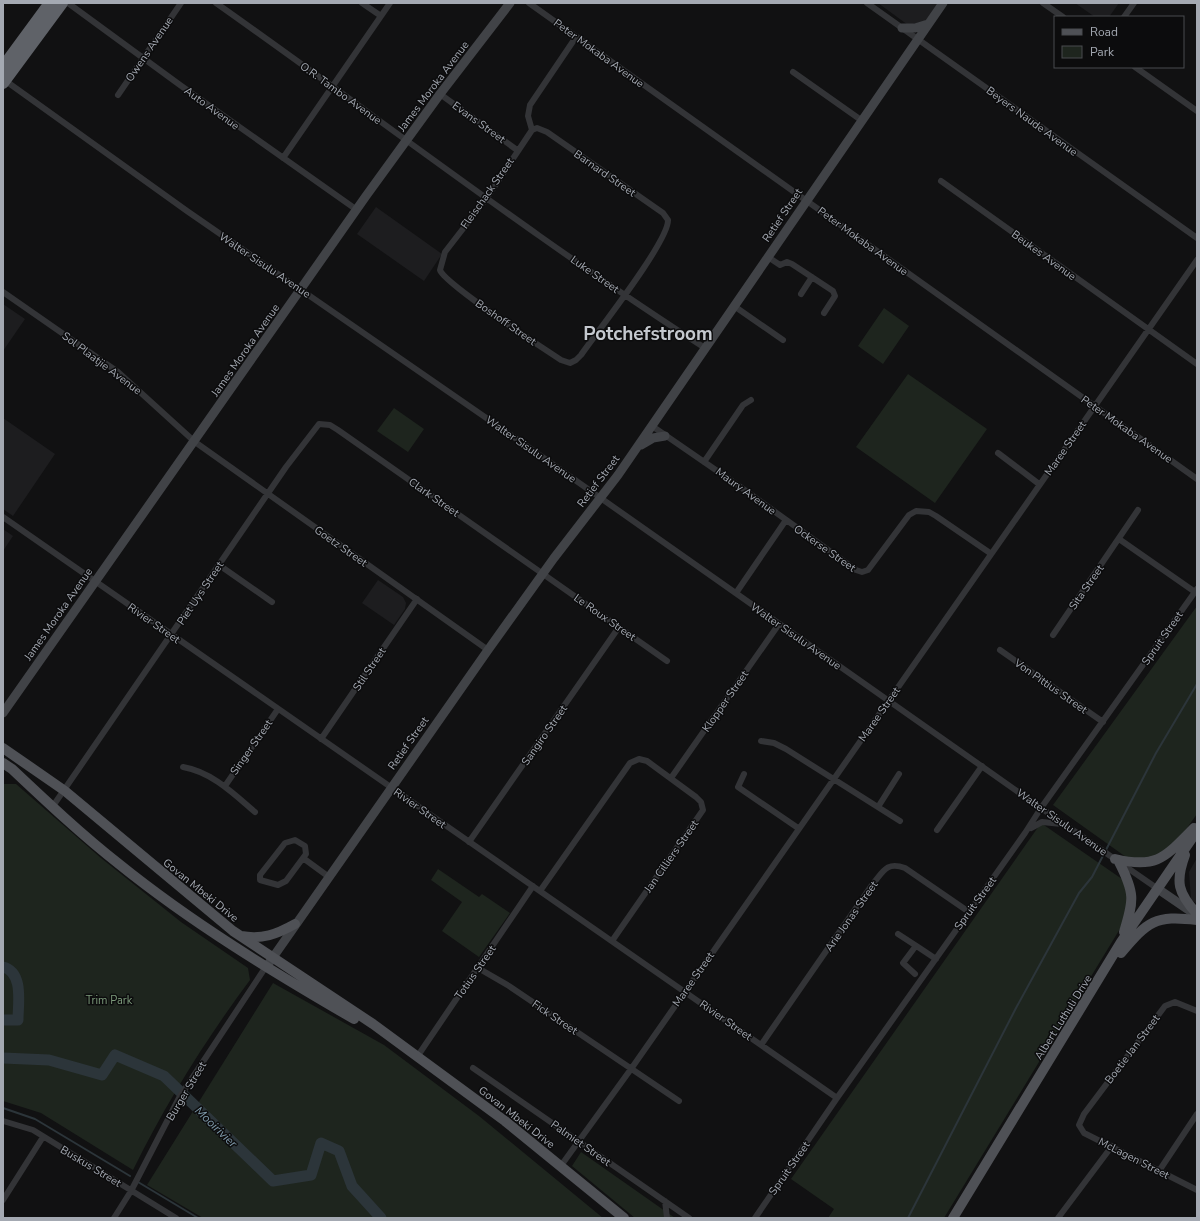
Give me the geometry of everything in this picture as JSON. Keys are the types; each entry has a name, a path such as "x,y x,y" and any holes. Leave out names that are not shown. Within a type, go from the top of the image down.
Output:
{"highway":[{"path":"3,67 50,3"},
{"path":"4,81 62,3"}],"main road":[{"name":"Govan Mbeki Drive","path":"3,748 65,791 239,936 373,1024 505,1121 624,1218"},
{"name":"Govan Mbeki Drive","path":"3,763 140,881 266,968 370,1028 393,1039"},
{"path":"1115,859 1138,863 1156,861 1174,847 1197,824"},
{"name":"Albert Luthuli Drive","path":"953,1218 1122,942 1197,831"},
{"path":"1191,840 1183,861 1179,884 1182,897 1197,915"},
{"path":"1115,859 1127,878 1132,897 1130,913 1122,942"},
{"path":"1105,971 1131,941 1149,924 1167,918 1197,920"},
{"path":"239,936 252,938 265,937 281,932 295,924"}],"street":[{"name":"Auto Avenue","path":"68,3 357,210"},
{"name":"Owens Avenue","path":"118,95 181,3"},
{"name":"O.R. Tambo Avenue","path":"216,3 486,198"},
{"path":"362,3 381,16"},
{"path":"283,158 390,3"},
{"name":"James Moroka Avenue","path":"3,713 406,141 510,3"},
{"name":"Peter Mokaba Avenue","path":"529,3 1197,479"},
{"name":"Beyers Naude Avenue","path":"867,3 1197,238"},
{"name":"Retief Street","path":"266,968 295,924 488,650 639,446 861,120 943,3"},
{"path":"1043,3 1062,16"},
{"path":"1125,16 1134,3"},
{"path":"902,28 915,28 928,24"},
{"path":"532,130 528,116 530,105 576,37"},
{"path":"1136,68 1197,111"},
{"path":"793,72 861,120"},
{"name":"Walter Sisulu Avenue","path":"4,81 181,207 601,498 1158,889"},
{"name":"Evans Street","path":"440,94 517,150"},
{"name":"Barnard Street","path":"532,130 537,128 547,132 662,213 668,220 667,227 625,296"},
{"name":"Fleischack Street","path":"440,273 440,263 445,252 486,198 517,150 532,130"},
{"name":"Beukes Avenue","path":"941,181 1197,364"},
{"name":"Luke Street","path":"486,198 625,296 705,348"},
{"path":"768,257 780,265 790,263 835,294 824,313"},
{"name":"Maree Street","path":"560,1167 631,1069 990,553 1197,260"},
{"name":"Boshoff Street","path":"440,273 460,289 561,360 570,363 576,360 625,296"},
{"path":"801,294 812,277"},
{"name":"Sol Plaatjie Avenue","path":"3,292 118,372 194,442"},
{"path":"734,306 783,340"},
{"path":"704,462 743,405 751,400"},
{"name":"Piet Uys Street","path":"54,806 267,495 313,430 319,424 324,423"},
{"name":"Clark Street","path":"324,423 338,430 544,573"},
{"name":"Maury Avenue","path":"652,426 786,520 736,594"},
{"path":"639,446 654,438 665,436"},
{"name":"Goetz Street","path":"194,442 488,650"},
{"path":"998,453 1039,484"},
{"name":"Ockerse Street","path":"786,520 856,570 862,572 872,567 909,516 916,510 929,512 936,516 990,553"},
{"name":"Sita Street","path":"1052,635 1138,510"},
{"name":"Rivier Street","path":"3,517 838,1098"},
{"path":"1119,539 1196,590"},
{"path":"219,565 272,602"},
{"name":"Le Roux Street","path":"544,573 667,661"},
{"name":"Spruit Street","path":"755,1218 1041,808 1196,590"},
{"name":"Stil Street","path":"321,739 416,599"},
{"name":"Klopper Street","path":"671,778 779,624"},
{"name":"Sangiro Street","path":"469,842 619,628"},
{"name":"Von Pittius Street","path":"1000,650 1103,722"},
{"name":"Singer Street","path":"224,786 278,708"},
{"path":"761,741 774,743 786,749 900,821"},
{"path":"540,891 630,763 640,759 647,761 671,778"},
{"path":"936,830 982,766"},
{"name":"Singer Street","path":"183,767 199,771 224,786 255,812"},
{"path":"744,774 738,787 798,828"},
{"path":"878,807 899,774"},
{"name":"Jan Cilliers Street","path":"612,941 703,810 703,806 699,800 671,778"},
{"path":"1025,833 1034,825 1042,822 1065,825"},
{"path":"288,840 295,840 305,846 306,851 303,858 282,884 274,885 260,880 260,875 288,840"},
{"path":"303,858 329,877"},
{"name":"Arie Jonas Street","path":"761,1045 872,885 886,868 891,865 897,865 905,868 969,912"},
{"name":"Totius Street","path":"417,1057 534,886"},
{"path":"1158,889 1197,915"},
{"path":"898,934 936,959"},
{"path":"915,974 903,963 911,951 915,947 918,947"},
{"name":"Burger Street","path":"114,1218 131,1191 179,1098 266,968"},
{"name":"Fick Street","path":"478,968 509,986 679,1101"},
{"name":"Boetie Jan Street","path":"1080,1120 1164,1006 1175,1002 1197,1012"},
{"name":"Palmiet Street","path":"473,1068 689,1218"},
{"path":"1159,1170 1197,1114"},
{"name":"McLagen Street","path":"1080,1120 1080,1129 1084,1133 1197,1190"},
{"name":"Buskus Street","path":"3,1121 33,1130 176,1218"},
{"path":"3,1200 43,1137"},
{"path":"1058,1218 1112,1146"},
{"path":"665,1201 667,1218"}],"shaded area":[{"path":"878,3 939,3 926,21 908,25"},
{"path":"1075,3 1119,3 1110,16 1094,16"},
{"path":"376,207 442,254 424,281 357,234"},
{"path":"3,304 25,319 3,351"},
{"path":"3,418 55,454 13,516 3,509"},
{"path":"3,529 13,536 3,551"},
{"path":"378,580 403,597 406,603 405,609 394,625 362,603"},
{"path":"1197,858 1197,904 1191,900 1189,872"}],"green space":[{"path":"884,308 909,326 883,364 858,346"},
{"path":"908,374 987,429 935,503 856,447"},
{"path":"394,408 424,429 408,452 377,431"},
{"path":"1197,606 1197,814 1169,853 1133,862 1053,805"},
{"name":"Trim Park","path":"3,784 16,784 101,858 181,922 248,968 250,980 187,1072 159,1120 133,1170 41,1113 3,1101"},
{"path":"1041,823 1122,879 1128,889 1126,919 944,1218 828,1218 834,1209 791,1179"},
{"path":"438,869 479,897 482,894 510,913 479,957 442,931 462,902 431,880"},
{"path":"273,983 384,1045 479,1116 603,1218 203,1218 147,1185"},
{"path":"581,1152 675,1218 635,1218 572,1166"}],"waterway":[{"path":"908,1218 1016,1008 1079,893 1092,877 1156,753 1197,684"},
{"name":"Mooirivier","path":"3,967 10,970 14,975 17,982 19,998 18,1020 3,1020"},
{"name":"Mooirivier","path":"3,1058 49,1060 102,1075 115,1055 164,1076 273,1181 311,1175 321,1143 339,1151 352,1186 381,1218"},
{"path":"3,1108 35,1119 130,1176"},
{"path":"138,1182 198,1218"}],"district":[{"name":"Potchefstroom","path":"648,333"}]}
